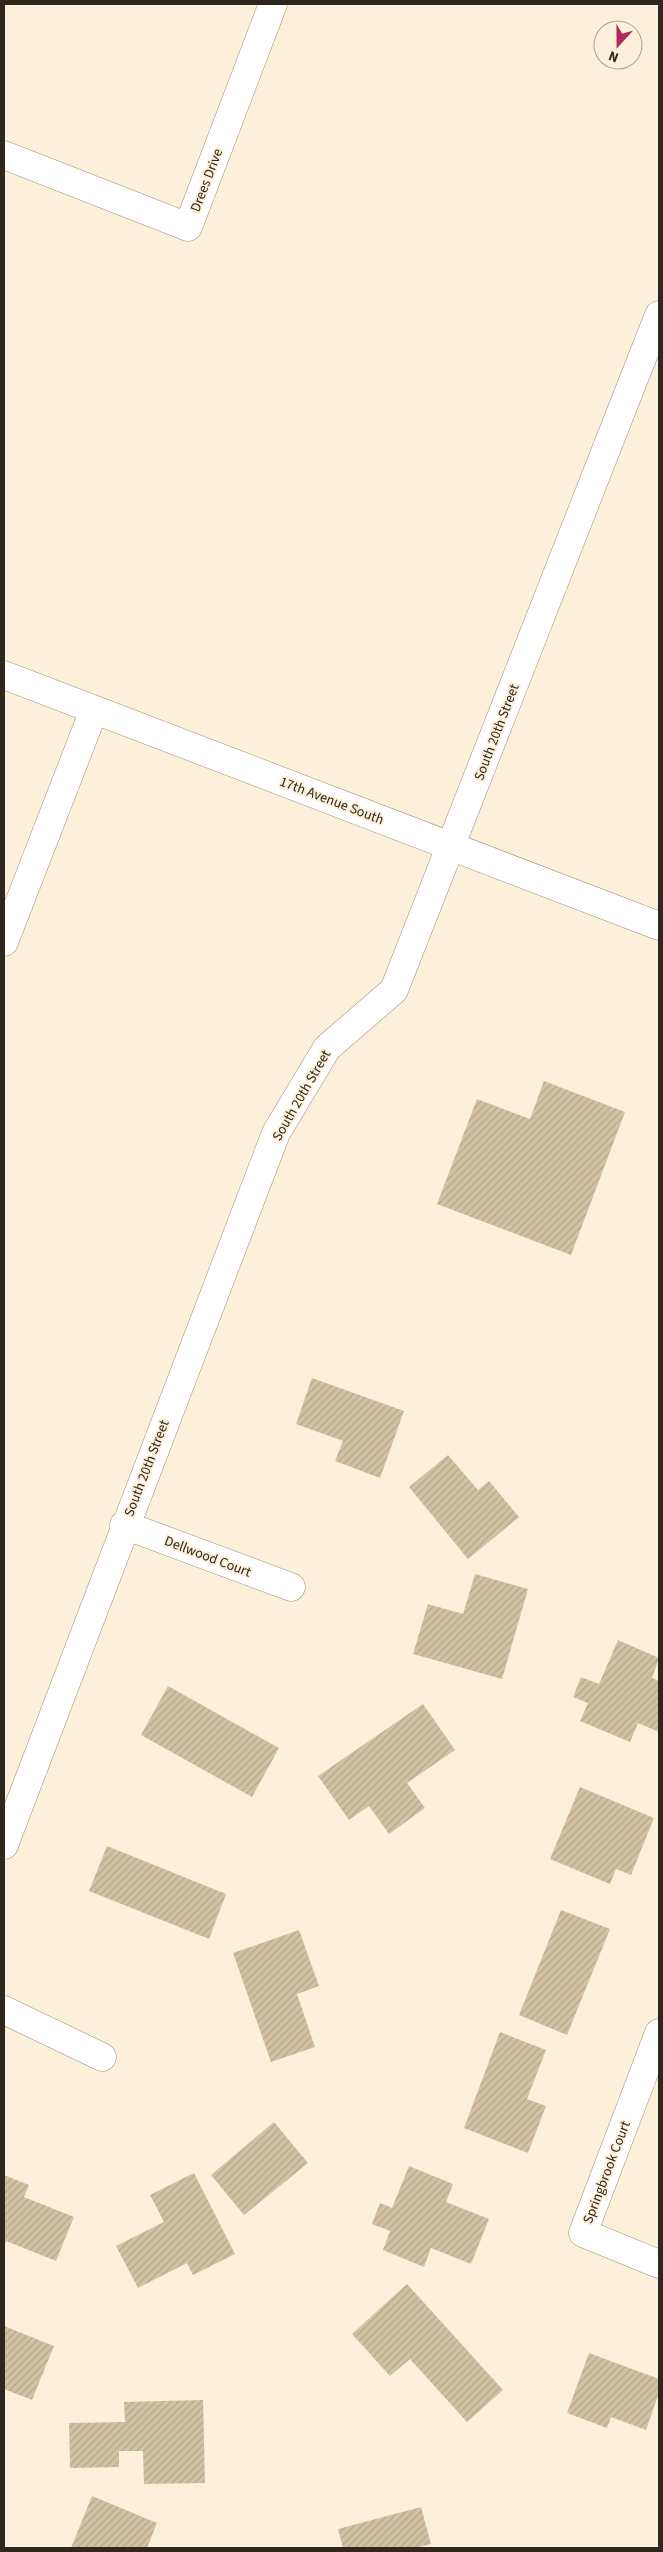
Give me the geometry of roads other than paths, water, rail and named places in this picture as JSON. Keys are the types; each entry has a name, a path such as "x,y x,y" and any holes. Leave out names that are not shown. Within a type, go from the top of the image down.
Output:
{"street":[{"name":"Drees Drive","path":"4,155 188,227 273,4"},
{"name":"South 20th Street","path":"4,1845 124,1525 276,1133 327,1048 394,990 659,315"},
{"name":"17th Avenue South","path":"4,675 659,926"},
{"path":"4,942 94,710"},
{"name":"Dellwood Court","path":"124,1525 291,1587"},
{"path":"4,2010 102,2057"},
{"name":"Springbrook Court","path":"659,2033 583,2233 659,2264"}]}
